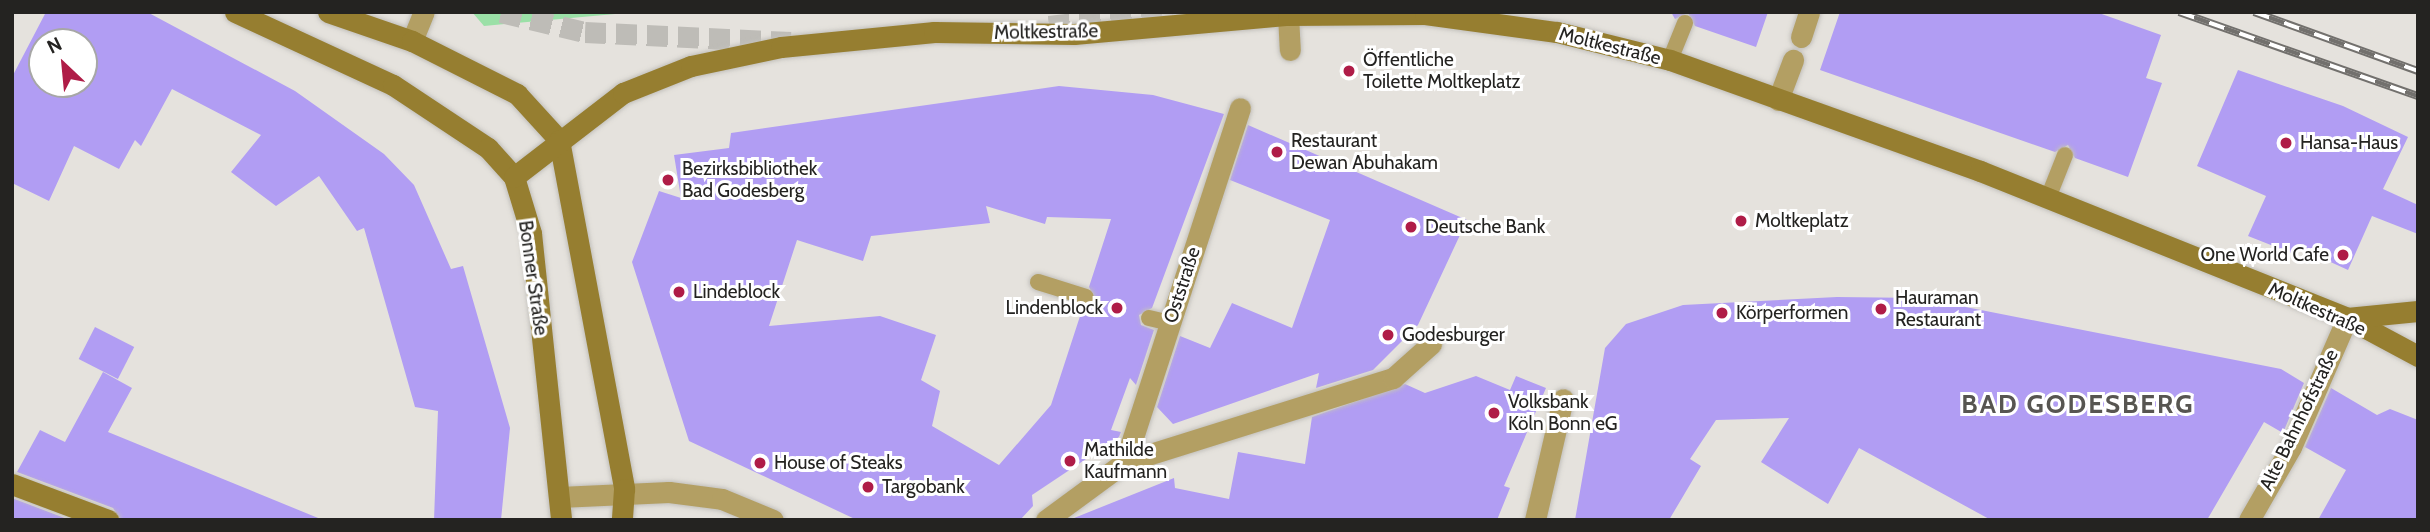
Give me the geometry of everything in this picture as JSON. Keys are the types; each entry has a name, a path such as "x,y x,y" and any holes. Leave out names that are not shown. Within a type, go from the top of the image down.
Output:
{"street":[{"path":"328,12 412,41 517,94 559,139 624,489 622,520"},
{"path":"412,41 424,12"},
{"path":"1801,37 1809,12"},
{"name":"Bonner Straße","path":"238,14 393,85 488,148 514,177 531,233 561,520"},
{"name":"Moltkestraße","path":"514,177 559,139 623,93 691,66 781,47 934,32 1074,34 1287,15 1425,14 1557,32 1670,60 2048,198 2347,318 2418,356"},
{"path":"1287,15 1290,50"},
{"path":"1778,100 1793,61"},
{"name":"Oststraße","path":"1125,462 1240,108"},
{"path":"2347,318 2418,311"},
{"name":"Alte Bahnhofstraße","path":"2249,520 2291,447 2347,318"},
{"path":"1046,520 1125,462 1392,378 1431,344"},
{"path":"1535,520 1563,399"},
{"path":"12,484 108,520"},
{"path":"559,496 624,489 722,499 773,520"}],"lane":[{"path":"1670,60 1685,23"},
{"path":"2048,198 2065,155"},
{"path":"1038,282 1086,298"},
{"path":"1149,318 1170,323"}],"green space":[{"path":"472,12 637,12 484,26"}],"building":[{"path":"46,12 147,12 295,91 384,154 414,185 451,269 463,266 510,428 501,520 434,520 438,411 415,407 364,228 357,231 319,176 276,206 231,172 261,135 172,89 141,146 135,140 119,169 74,146 49,201 12,183 12,77 28,46 28,98 98,98 98,28 38,28"},
{"path":"1671,12 1768,12 1756,47 1695,26 1688,13 1675,19"},
{"path":"1840,12 2096,12 2161,35 2146,78 2162,83 2128,177 2075,158 2068,145 2055,152 1820,70"},
{"name":"Hansa-Haus","path":"2238,70 2343,106 2408,137 2383,189 2418,205 2418,234 2372,216 2348,270 2300,248 2296,255 2248,236 2266,196 2197,166"},
{"path":"1059,86 1153,95 1224,114 1152,308 1139,315 1141,325 1154,330 1136,385 1130,378 1111,430 1121,432 1119,437 1032,495 1033,506 1020,520 857,520 689,441 632,262 659,191 681,198 674,155 729,148 731,133","holes":["986,206 1045,224 1047,217 1111,219 1089,287 1096,301 1083,307 1051,405 999,465 932,426 940,391 921,380 936,335 880,316 769,326 797,240 863,261 871,236 990,223"]},
{"path":"1248,125 1467,220 1418,325 1373,370 1316,388 1319,373 1173,424 1157,407 1180,336 1210,348 1232,303 1292,328 1330,220 1230,180"},
{"path":"1837,297 1920,298 2281,369 2304,383 2283,433 2264,422 2207,520 1991,520 1859,448 1828,504 1761,462 1789,418 1716,420 1690,459 1701,466 1669,520 1575,520 1605,348 1626,324 1683,305"},
{"path":"95,327 134,347 118,379 79,359"},
{"path":"103,372 132,388 108,432 323,520 121,520 113,508 17,472 40,430 65,442"},
{"path":"1476,376 1510,390 1516,376 1546,388 1504,486 1510,488 1497,520 1069,520 1174,478 1175,488 1229,499 1238,452 1305,464 1312,417 1405,384 1425,393"},
{"path":"2331,388 2377,415 2390,409 2418,420 2418,520 2318,520 2346,470 2305,447"},
{"path":"12,498 70,520 12,520"}],"tunnel":[{"path":"501,12 585,32 791,42"},
{"path":"1049,26 1172,12"}],"railway":[{"path":"2179,12 2418,96"},
{"path":"2254,12 2418,71"}],"place":[{"name":"Öffentliche Toilette Moltkeplatz","path":"1349,71"},
{"name":"Hansa-Haus","path":"2286,143"},
{"name":"Restaurant Dewan Abuhakam","path":"1277,152"},
{"name":"Bezirksbibliothek Bad Godesberg","path":"668,180"},
{"name":"Moltkeplatz","path":"1741,221"},
{"name":"Deutsche Bank","path":"1411,227"},
{"name":"One World Cafe","path":"2343,255"},
{"name":"Lindeblock","path":"679,292"},
{"name":"Lindenblock","path":"1117,308"},
{"name":"Hauraman Restaurant","path":"1881,309"},
{"name":"Körperformen","path":"1722,313"},
{"name":"Godesburger","path":"1388,335"},
{"name":"Volksbank Köln Bonn eG","path":"1494,413"},
{"name":"Mathilde Kaufmann","path":"1070,461"},
{"name":"House of Steaks","path":"760,463"},
{"name":"Targobank","path":"868,487"}],"district":[{"name":"BAD GODESBERG","path":"2078,405"}]}
